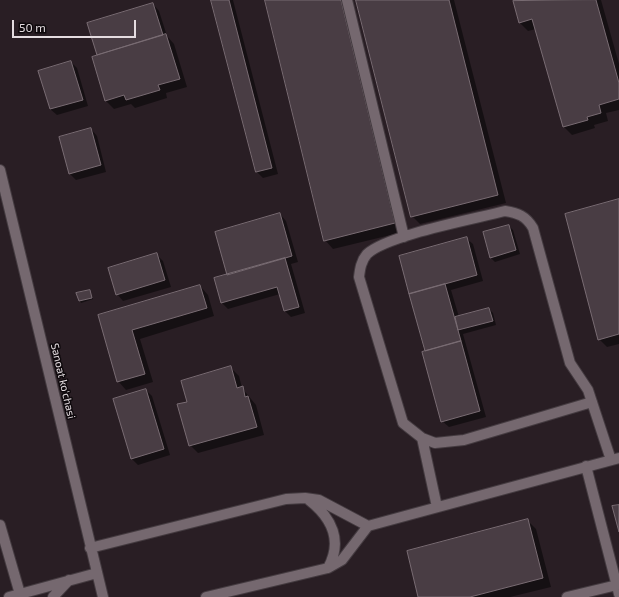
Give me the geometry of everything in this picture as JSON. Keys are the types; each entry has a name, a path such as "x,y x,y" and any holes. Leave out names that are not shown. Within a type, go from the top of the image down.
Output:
{"street":[{"path":"347,0 404,237"},
{"name":"Sanoat ko'chasi","path":"0,170 103,597"},
{"path":"206,597 328,568 342,560 368,526 615,459 588,390 570,364 533,228 528,220 516,212 505,211 390,240 366,255 361,265 359,277 403,423 422,438 435,442 464,440 592,402"},
{"path":"422,438 437,507"},
{"path":"567,597 618,590 586,466"},
{"path":"90,548 286,499 305,498 319,500 368,526"},
{"path":"305,498 320,509 331,523 335,542 334,557 328,568"},
{"path":"0,525 20,594"},
{"path":"9,597 97,573"},
{"path":"53,597 68,580"}],"building":[{"path":"211,0 229,0 272,168 256,172"},
{"path":"265,0 341,0 395,223 324,241"},
{"path":"356,0 449,0 498,195 411,217"},
{"path":"596,0 619,83 619,99 599,105 601,113 587,117 588,120 563,127 532,19 519,23 513,1"},
{"path":"153,3 163,35 97,55 87,23"},
{"path":"166,34 180,79 158,85 160,90 126,100 124,95 105,101 92,57"},
{"path":"71,61 83,100 50,109 38,71"},
{"path":"91,128 101,165 69,174 59,137"},
{"path":"619,199 619,334 598,340 565,214"},
{"path":"280,213 292,256 227,275 215,232"},
{"path":"509,225 516,250 490,258 483,232"},
{"path":"467,237 477,275 409,294 399,256"},
{"path":"157,253 165,280 116,295 108,268"},
{"path":"285,258 299,307 284,311 277,287 221,303 214,278"},
{"path":"445,284 461,341 425,351 409,294"},
{"path":"200,285 207,308 132,330 145,374 117,382 98,315"},
{"path":"90,290 92,298 79,301 76,293"},
{"path":"489,308 493,321 458,330 455,317"},
{"path":"461,341 480,411 441,422 422,352"},
{"path":"231,366 237,388 243,386 245,397 248,396 257,427 189,446 177,404 187,402 181,381"},
{"path":"146,389 164,449 131,459 113,399"},
{"path":"619,505 619,532 612,506"},
{"path":"528,519 543,578 470,597 418,597 407,551"}]}
